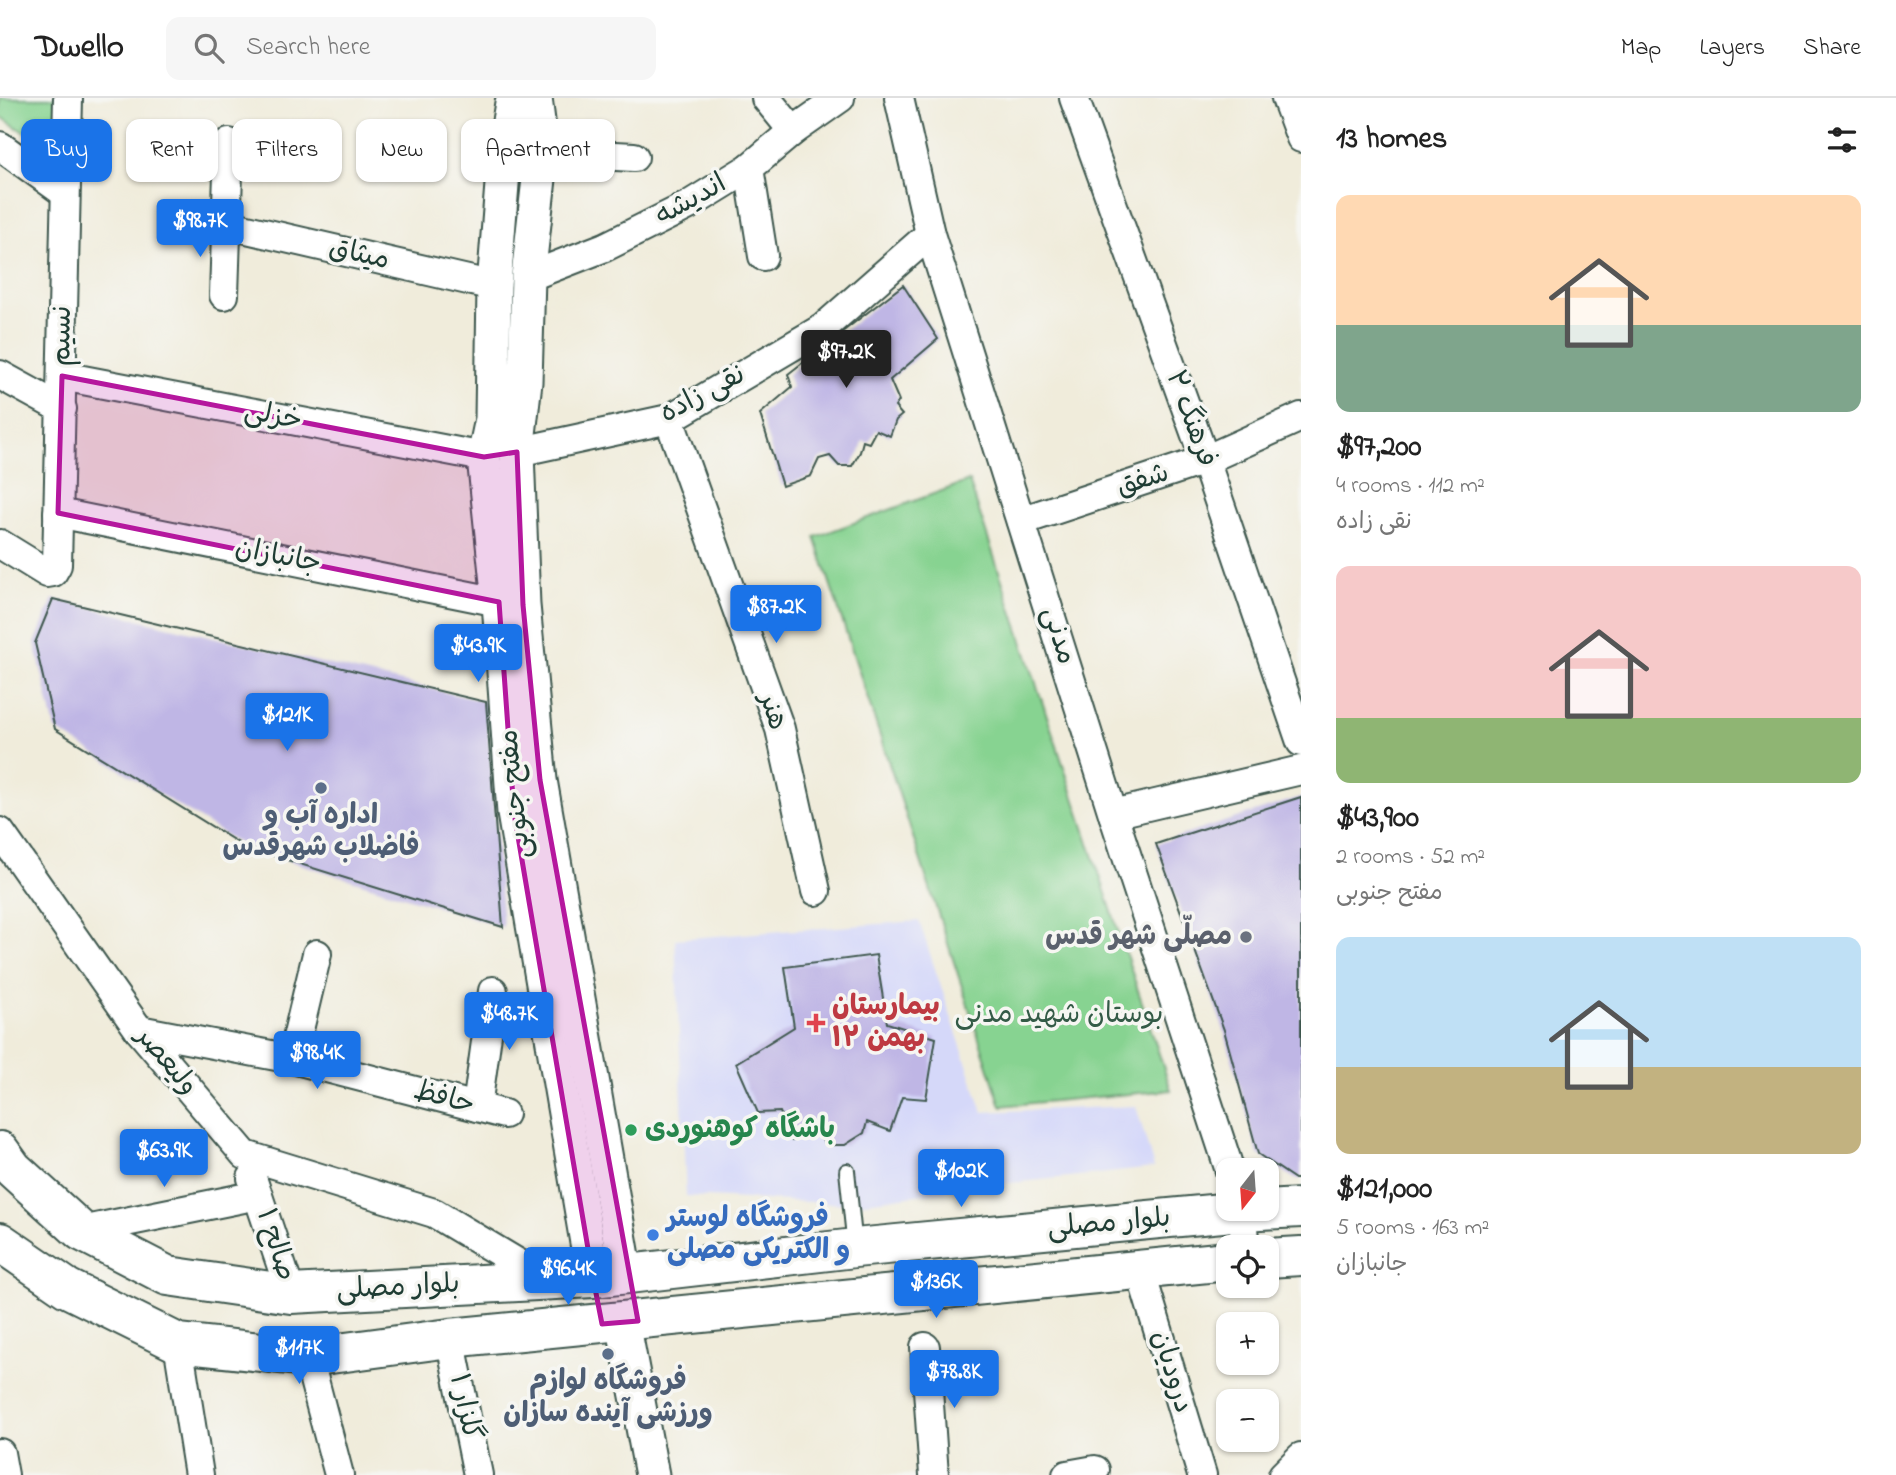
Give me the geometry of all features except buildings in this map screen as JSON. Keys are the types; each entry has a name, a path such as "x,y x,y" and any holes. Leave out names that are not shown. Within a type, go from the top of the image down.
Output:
{"main road":[{"name":"بلوار مصلی","path":"0,1151 13,1169 81,1231 168,1276 291,1294 609,1276 855,1248 1244,1223 1301,1208"},
{"name":"بلوار مصلی","path":"0,1242 67,1288 178,1343 308,1357 450,1338 1216,1262"},
{"path":"1279,1257 1301,1256"},
{"path":"609,1276 621,1322"}],"street":[{"name":"نسیم","path":"0,544 47,573 53,572 57,565 68,98"},
{"name":"مفتح جنوبی","path":"515,98 505,146 494,286 492,419 484,457 499,602 609,1276"},
{"name":"مفتح جنوبی","path":"536,98 538,119"},
{"path":"766,98 793,131"},
{"name":"اندیشه","path":"527,277 605,247 689,205 749,168 793,131 840,98"},
{"name":"مدنی","path":"899,98 930,234 1113,814 1226,1158"},
{"name":"فرهنگ ۲","path":"1074,98 1205,460 1301,742"},
{"path":"1286,98 1301,138"},
{"path":"224,295 229,143"},
{"path":"0,146 65,193"},
{"path":"615,156 634,157"},
{"path":"749,168 763,256"},
{"name":"مفتح جنوبی","path":"527,782 517,452 525,382 527,277 538,182"},
{"name":"میثاق","path":"225,224 494,286"},
{"name":"نقی زاده","path":"517,452 668,419 823,328 930,234"},
{"path":"0,375 62,410"},
{"name":"خزلی","path":"62,376 484,457"},
{"name":"شفق","path":"1021,521 1205,460 1301,417"},
{"name":"هنر","path":"668,419 780,729 816,891"},
{"path":"484,457 517,452"},
{"name":"جانبازان","path":"58,513 499,602"},
{"path":"1113,814 1301,770"},
{"name":"ولیعصر","path":"0,832 139,1030 244,1155"},
{"path":"292,1059 317,954"},
{"name":"حافظ","path":"139,1030 292,1059 490,1111 493,991"},
{"path":"244,1155 434,1213 546,1280"},
{"name":"صالح ۱","path":"244,1155 291,1294"},
{"path":"81,1231 258,1195"},
{"name":"درودیان","path":"1140,1270 1202,1475"},
{"path":"621,1322 652,1475"},
{"name":"گلزار ۱","path":"450,1338 478,1475"},
{"path":"178,1343 199,1475"},
{"path":"925,1348 934,1475"},
{"path":"308,1357 339,1475"},
{"path":"0,1453 4,1475"},
{"path":"1283,1475 1301,1457"},
{"path":"1067,1475 1095,1470"}],"lane":[{"path":"847,1171 855,1248"}],"highlighted area":[{"path":"62,376 484,457 517,452 523,605 540,780 638,1321 602,1324 593,1278 514,813 499,602 58,513"}],"shaded area":[{"name":"بیمارستان ۱۲ بهمن","path":"919,921 983,1112 1136,1106 1154,1168 982,1186 851,1204 686,1196 675,939"}],"green space":[{"path":"0,98 63,98 62,119 21,119 21,130 0,116"},
{"name":"بوستان شهید مدنی","path":"969,481 1171,1090 1001,1106 815,537"}],"place":[{"name":"اداره آب و فاضلاب شهرقدس","path":"321,788"},
{"name":"مصلّی شهر قدس","path":"1246,937"},
{"name":"بیمارستان ۱۲ بهمن","path":"816,1023"},
{"name":"باشگاه کوهنوردی","path":"631,1130"},
{"name":"فروشگاه لوستر و الکتریکی مصلی","path":"653,1235"},
{"name":"فروشگاه لوازم ورزشی آینده سازان","path":"608,1354"}]}
